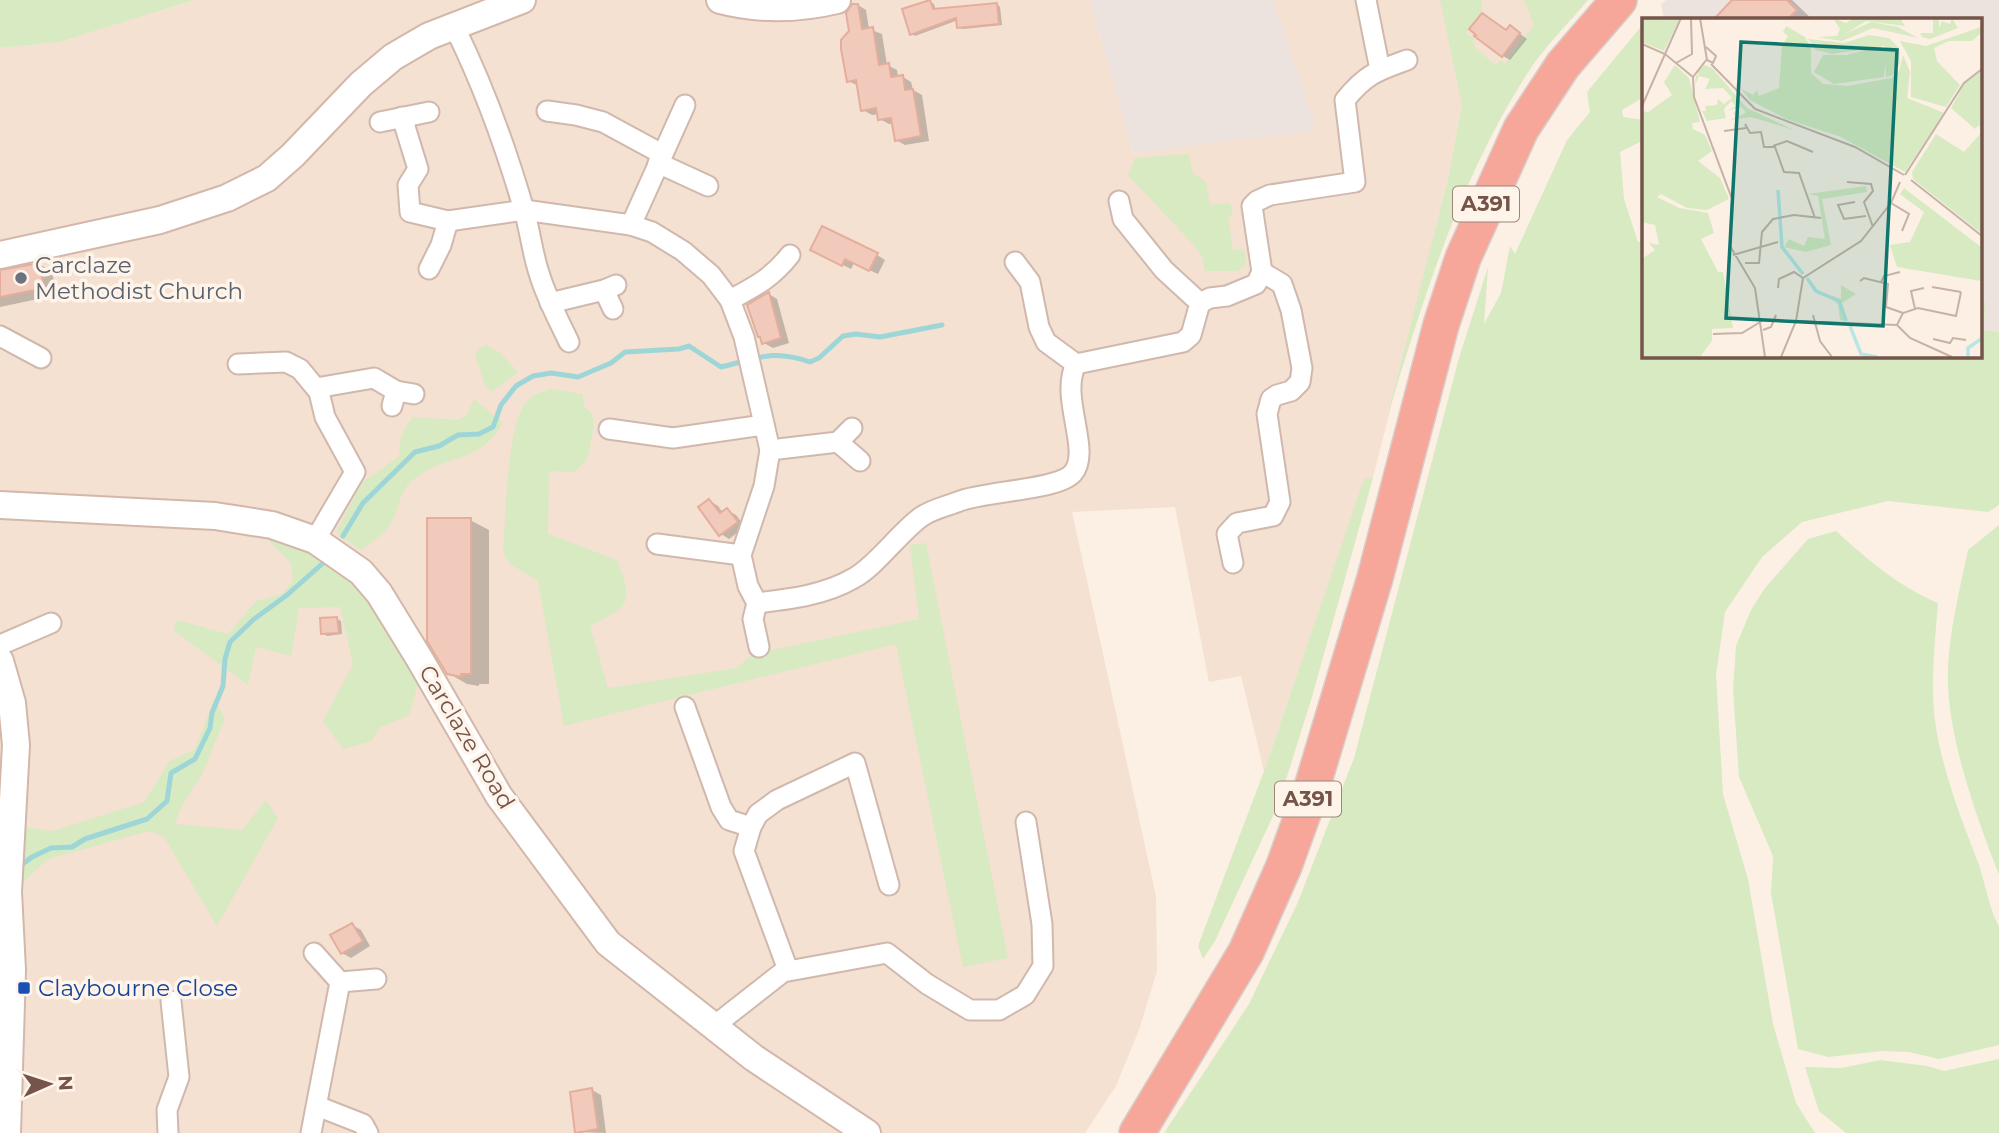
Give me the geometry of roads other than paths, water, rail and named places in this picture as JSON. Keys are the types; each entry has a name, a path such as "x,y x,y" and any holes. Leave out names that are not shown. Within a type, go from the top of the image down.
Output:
{"highway":[{"name":"A391","path":"1137,1133 1246,952 1284,866 1310,794 1375,578 1441,325 1463,258 1521,129 1563,65 1619,0"}],"street":[{"path":"0,255 160,219 227,198 267,178 393,57 429,36 522,0"},
{"path":"720,0 743,6 809,7 837,0"},
{"path":"1366,0 1380,70"},
{"path":"455,28 472,64 524,210 538,271 569,342"},
{"path":"757,603 805,597 855,578 923,516 970,497 1057,482 1073,473 1080,454 1069,395 1071,375 1076,364 1183,342 1191,335 1200,303 1256,284 1262,272 1252,206 1270,195 1356,182 1345,100 1360,82 1380,70 1407,60"},
{"path":"631,225 685,105"},
{"path":"547,111 603,122 708,186"},
{"path":"380,122 429,112"},
{"path":"402,117 418,169 408,185 410,212 448,221 524,210 631,225 652,232 682,251 711,275 730,300 750,360 770,450 764,486 741,555 748,586 757,603 752,619 760,647"},
{"path":"1119,201 1123,219 1164,270 1200,303"},
{"path":"429,269 441,246 448,221"},
{"path":"730,300 763,282 776,272 790,254"},
{"path":"1015,262 1030,282 1039,327 1046,342 1076,364"},
{"path":"1233,563 1227,534 1237,523 1273,516 1280,502 1267,414 1271,399 1291,391 1300,382 1302,368 1291,310 1282,284 1262,272"},
{"path":"550,303 610,287 613,309"},
{"path":"0,336 41,358"},
{"path":"238,363 286,362 300,369 319,392 325,417 355,472 315,540"},
{"path":"316,388 374,378 400,397"},
{"path":"609,429 673,438 764,425"},
{"path":"770,450 845,435 860,461"},
{"name":"Carclaze Road","path":"0,505 215,516 272,525 315,540 361,572 379,593 499,796 608,943 754,1058 867,1133"},
{"path":"657,544 741,555"},
{"path":"0,645 51,623"},
{"path":"0,661 12,703 16,745 8,892 12,970 5,1026 7,1133"},
{"path":"685,707 721,807 729,820 751,827"},
{"path":"788,970 744,851 758,814 777,800 855,763 889,885"},
{"path":"714,1026 788,970 887,953 928,984 970,1010 999,1010 1025,995 1044,966 1042,923 1026,821"},
{"path":"314,953 340,982"},
{"path":"340,982 376,979"},
{"path":"311,1133 340,982"},
{"path":"168,1133 167,1110 178,1077 171,1001"},
{"path":"317,1106 363,1124 368,1133"}],"waterway":[{"path":"343,536 363,503 415,452 439,446 458,435 479,434 493,427 501,405 516,386 533,376 551,373 578,377 611,363 625,352 689,346 721,367 775,355 810,362 819,358 843,336 856,334 880,337 942,325"},
{"path":"20,866 51,848 72,847 85,839 147,819 167,801 171,773 195,759 210,728 212,713 223,686 225,659 230,642 322,564"}],"place":[{"name":"Carclaze Methodist Church","path":"21,278"},
{"name":"Claybourne Close","path":"24,988"}]}
